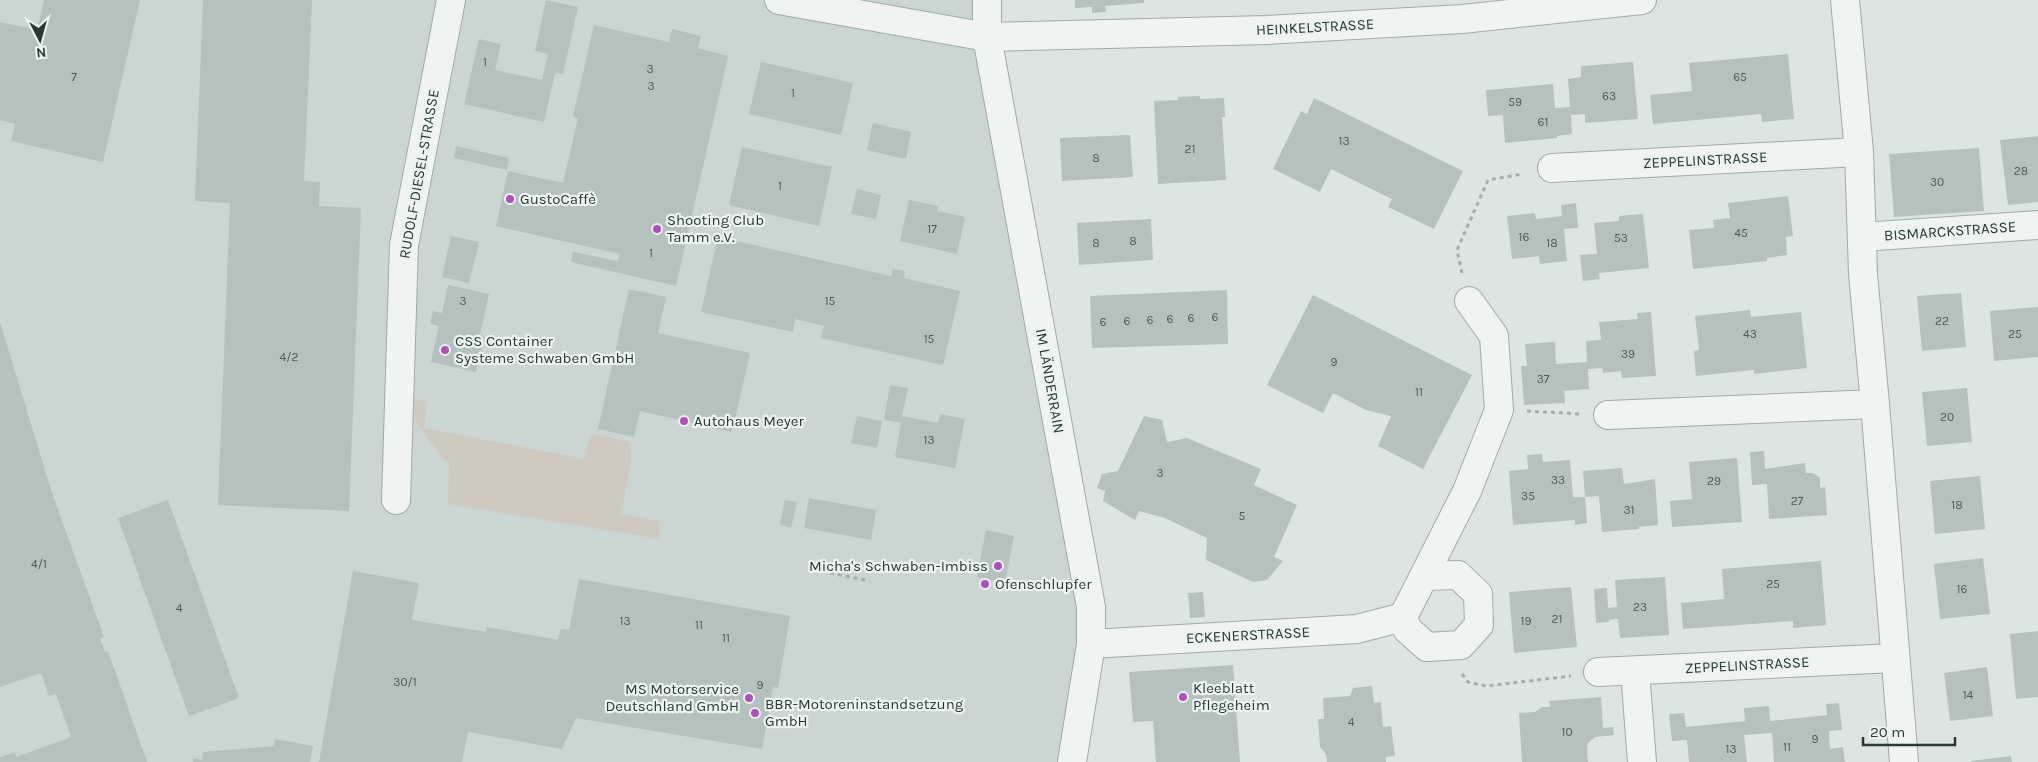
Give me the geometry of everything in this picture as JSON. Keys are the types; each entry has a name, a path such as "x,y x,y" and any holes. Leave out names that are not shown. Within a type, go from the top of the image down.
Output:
{"street":[{"name":"RUDOLF-DIESEL-STRASSE","path":"396,500 404,245 451,0"},
{"name":"HEINKELSTRASSE","path":"779,0 987,36 1306,28 1462,19 1642,0"},
{"name":"IM LÄNDERRAIN","path":"987,0 987,36 1091,607 1091,644 1072,762"},
{"path":"1845,0 1859,152 1863,274 1904,762"},
{"name":"ZEPPELINSTRASSE","path":"1552,168 1859,152"},
{"name":"BISMARCKSTRASSE","path":"1862,236 2038,225"},
{"path":"1424,576 1458,575 1478,594 1479,625 1461,645 1428,647 1407,628 1403,616 1467,491 1499,410 1494,336 1469,301"},
{"path":"1608,415 1875,404"},
{"name":"ECKENERSTRASSE","path":"1091,644 1358,629 1403,616"},
{"name":"ZEPPELINSTRASSE","path":"1598,672 1895,658"},
{"path":"1635,671 1642,762"}],"path":[{"path":"1469,301 1457,250 1488,180 1552,168"},
{"path":"1499,410 1608,415"},
{"path":"830,574 870,581"},
{"path":"1451,646 1457,667 1468,682 1486,686 1598,672"}],"shaded area":[{"path":"0,0 976,0 1087,642 1057,762 0,762"},
{"path":"413,398 427,402 424,428 584,459 591,434 630,442 631,461 621,514 659,521 659,539 448,504 449,463 440,455 416,421"}],"building":[{"path":"44,0 140,0 103,162 11,141 15,124 0,120 0,22 37,30"},
{"path":"203,0 312,0 304,181 320,182 319,206 361,208 349,511 218,505 230,203 195,201"},
{"path":"546,0 578,7 563,74 555,73 544,122 464,104 479,39 501,44 495,70 542,80 548,54 535,51"},
{"path":"1075,0 1144,0 1144,3 1105,6 1106,12 1092,13 1092,7 1075,8"},
{"path":"594,25 669,42 672,29 701,36 698,48 728,56 676,286 571,262 573,252 618,261 620,254 496,226 508,171 563,183 578,118 573,117"},
{"path":"1788,54 1794,119 1762,122 1761,114 1653,124 1650,95 1692,91 1689,63"},
{"path":"761,62 853,83 841,135 749,114"},
{"path":"1633,62 1638,119 1585,123 1585,114 1571,115 1572,134 1557,136 1557,138 1505,143 1503,115 1488,116 1486,90 1553,84 1555,108 1570,107 1568,79 1581,77 1581,66"},
{"path":"1200,96 1200,99 1224,98 1225,117 1222,117 1226,180 1158,184 1154,101 1178,100 1178,97"},
{"path":"1314,98 1463,171 1434,229 1388,207 1392,199 1331,169 1320,192 1273,169 1301,111 1307,114"},
{"path":"873,123 911,132 906,159 867,150"},
{"path":"1130,135 1133,177 1062,181 1060,138"},
{"path":"2038,136 2038,202 2008,205 2000,140"},
{"path":"456,146 509,158 507,170 454,158"},
{"path":"742,147 832,167 819,226 729,205"},
{"path":"1979,148 1984,211 1894,217 1889,154"},
{"path":"857,189 881,195 876,219 851,214"},
{"path":"1788,196 1793,236 1786,237 1787,255 1767,258 1767,261 1693,269 1689,230 1714,228 1713,220 1730,218 1728,203"},
{"path":"909,200 938,206 937,211 965,217 957,254 900,241"},
{"path":"1576,203 1578,228 1564,229 1567,261 1540,264 1539,256 1512,259 1507,216 1535,213 1536,219 1562,216 1561,205"},
{"path":"1643,214 1649,268 1599,273 1600,279 1583,281 1580,255 1597,254 1594,223 1619,221 1619,216"},
{"path":"1151,219 1153,260 1079,265 1077,223"},
{"path":"451,236 479,242 469,283 442,277"},
{"path":"718,237 891,276 893,269 905,271 904,278 960,291 943,365 821,338 824,326 795,319 793,332 701,312"},
{"path":"448,285 489,294 480,335 484,336 476,372 431,362 439,326 430,324 433,311 442,313"},
{"path":"629,289 666,297 658,333 750,353 732,432 640,411 634,437 598,429"},
{"path":"1227,290 1228,344 1092,348 1090,296"},
{"path":"1961,293 1966,347 1922,351 1917,296"},
{"path":"1313,295 1472,375 1423,469 1378,446 1391,416 1366,410 1333,393 1323,413 1267,385"},
{"path":"2038,307 2038,357 1994,361 1990,311"},
{"path":"1750,310 1751,317 1801,312 1807,368 1754,374 1754,370 1696,376 1694,351 1699,350 1695,316"},
{"path":"1651,312 1656,376 1622,378 1621,371 1603,373 1602,368 1588,369 1589,389 1564,391 1565,403 1524,405 1521,366 1527,366 1525,344 1555,342 1556,364 1587,362 1586,341 1601,340 1599,322 1638,319 1637,313"},
{"path":"0,322 51,490 104,637 100,639 105,652 108,651 147,762 0,762 0,757 15,752 16,757 71,737 56,694 49,696 41,673 0,687"},
{"path":"890,385 908,388 902,416 938,423 940,414 965,419 955,468 895,457 901,423 884,420"},
{"path":"1967,388 1972,442 1927,446 1922,392"},
{"path":"857,416 882,421 877,448 851,443"},
{"path":"1144,416 1162,420 1167,442 1187,438 1261,469 1254,485 1297,505 1274,557 1283,561 1267,580 1253,582 1206,560 1207,538 1165,518 1139,511 1135,520 1103,501 1105,491 1097,488 1102,474 1118,471"},
{"path":"1764,451 1765,469 1805,463 1806,473 1813,473 1820,478 1820,488 1825,487 1827,515 1769,519 1767,484 1752,485 1750,452"},
{"path":"1542,454 1543,462 1570,460 1573,497 1585,497 1587,523 1575,525 1575,520 1513,525 1509,471 1528,469 1527,455"},
{"path":"1737,458 1742,522 1672,527 1670,501 1692,499 1689,462"},
{"path":"1622,468 1624,484 1655,479 1658,525 1639,527 1639,529 1602,532 1599,496 1585,497 1583,471"},
{"path":"1980,476 1985,529 1935,534 1930,481"},
{"path":"809,498 876,510 871,540 804,528"},
{"path":"168,500 239,698 189,716 118,518"},
{"path":"785,500 797,502 791,528 780,525"},
{"path":"986,530 1014,536 1005,582 977,577"},
{"path":"1983,558 1990,614 1940,619 1934,564"},
{"path":"1821,561 1826,625 1793,628 1793,621 1683,629 1681,603 1724,599 1722,569"},
{"path":"353,571 419,583 412,620 486,632 487,627 558,640 561,629 569,630 579,579 790,616 778,688 773,687 762,749 576,718 562,749 468,732 462,762 319,762"},
{"path":"1665,577 1669,635 1620,638 1618,619 1596,623 1594,589 1607,588 1608,608 1617,607 1615,580"},
{"path":"1571,587 1577,647 1514,653 1509,592"},
{"path":"1203,592 1205,617 1190,618 1188,593"},
{"path":"2038,631 2038,697 2016,699 2010,634"},
{"name":"Kleeblatt Pflegeheim","path":"1233,665 1240,762 1156,762 1153,721 1133,722 1129,672"},
{"path":"1987,667 1993,716 1950,721 1944,673"},
{"path":"1372,686 1374,703 1381,702 1383,727 1391,726 1395,756 1386,757 1386,762 1327,762 1326,754 1320,747 1318,719 1324,719 1323,698 1350,696 1353,688"},
{"path":"1601,697 1603,728 1613,727 1614,735 1595,737 1587,744 1588,762 1522,762 1519,713 1535,712 1542,707 1550,707 1549,701"},
{"path":"1839,703 1842,730 1829,731 1830,749 1843,747 1845,762 1774,762 1772,733 1744,735 1747,762 1689,762 1687,740 1672,741 1669,714 1684,713 1686,727 1745,721 1744,708 1769,706 1770,721 1827,715 1826,704"},
{"path":"275,739 313,746 310,762 193,762 194,758 202,760 203,752 274,746"},
{"path":"2011,756 2012,762 1971,762 1971,761"}],"place":[{"name":"GustoCaffè","path":"510,199"},
{"name":"Shooting Club Tamm e.V.","path":"657,229"},
{"name":"CSS Container Systeme Schwaben GmbH","path":"445,350"},
{"name":"Autohaus Meyer","path":"684,421"},
{"name":"Micha's Schwaben-Imbiss","path":"998,566"},
{"name":"Ofenschlupfer","path":"985,584"},
{"name":"Kleeblatt Pflegeheim","path":"1183,697"},
{"name":"MS Motorservice Deutschland GmbH","path":"749,698"},
{"name":"BBR-Motoreninstandsetzung GmbH","path":"755,713"}]}
